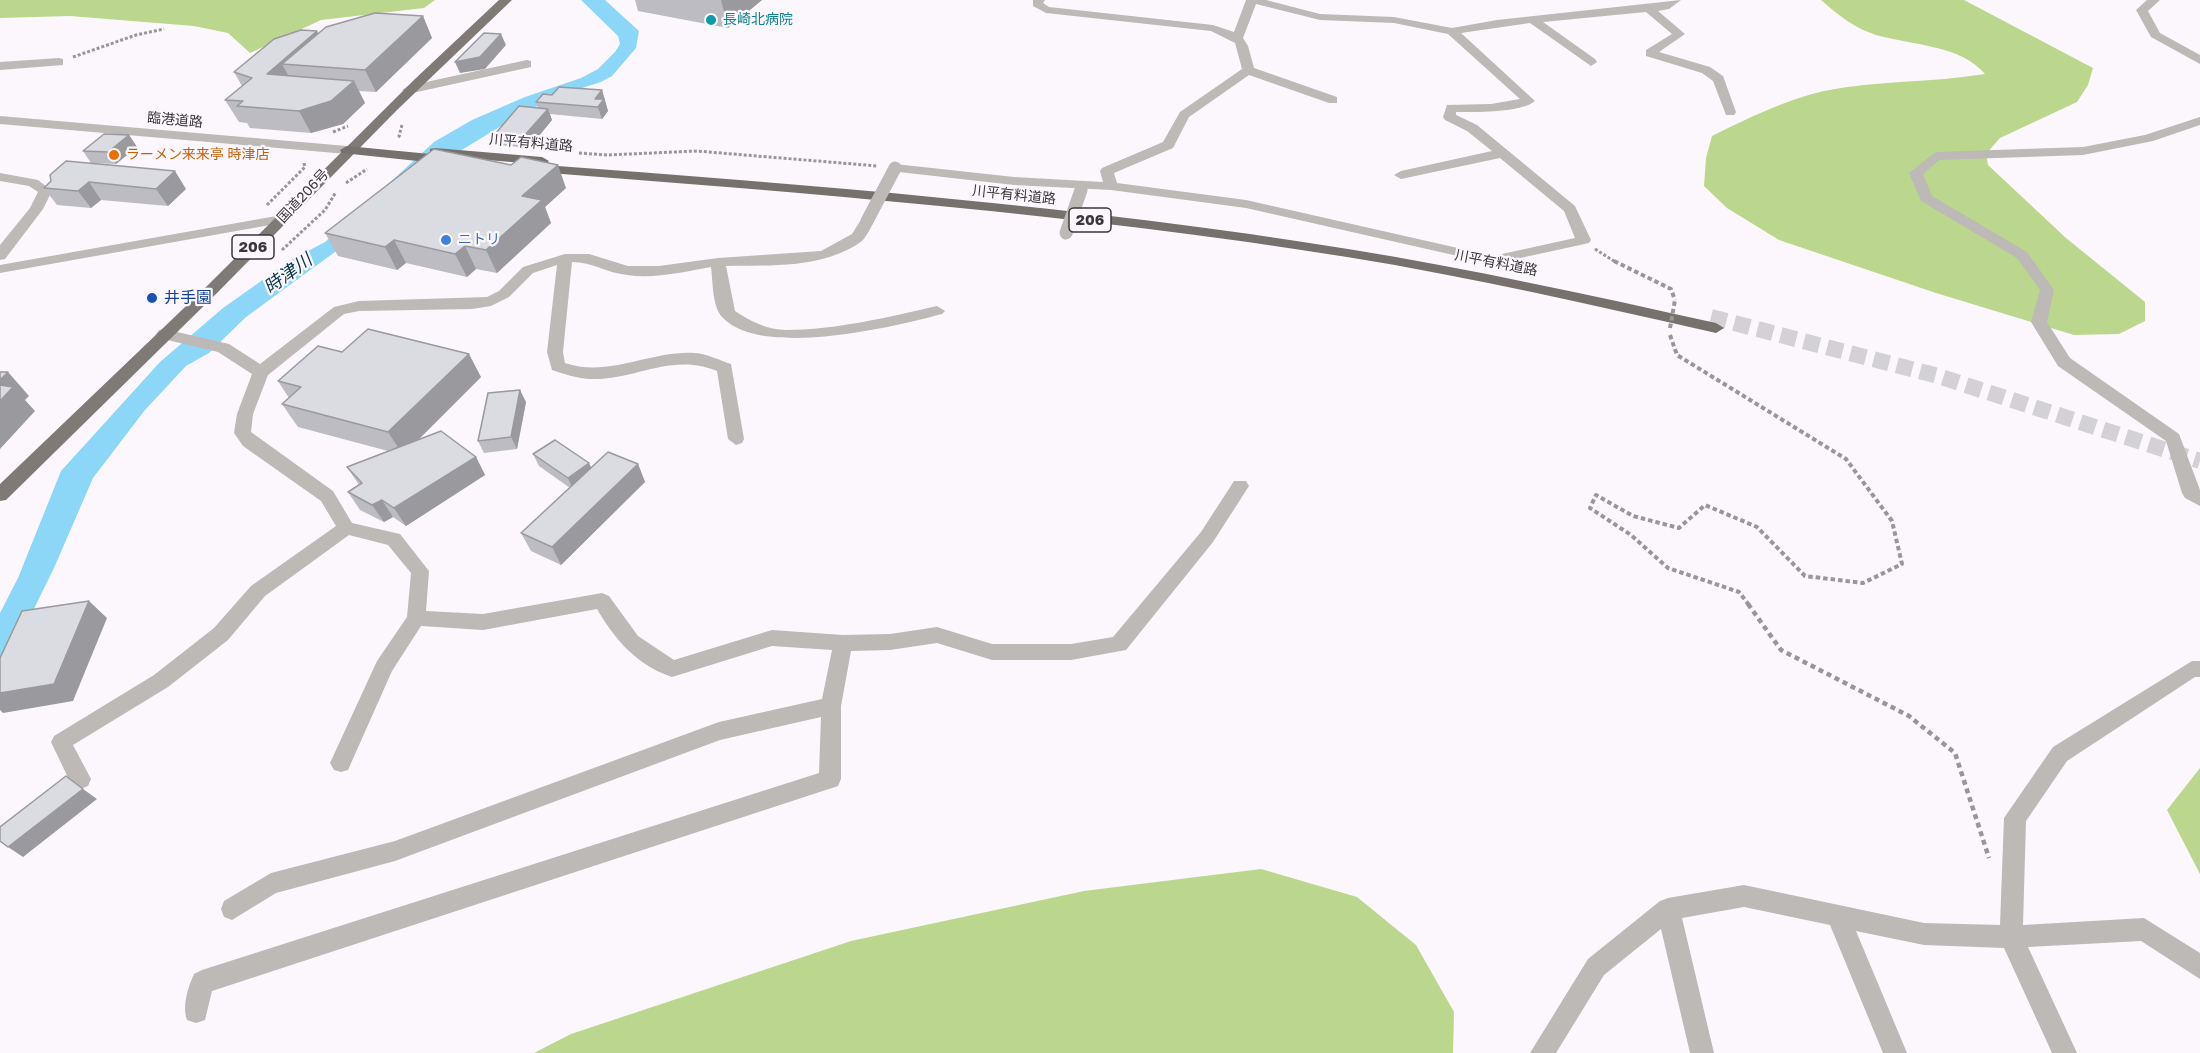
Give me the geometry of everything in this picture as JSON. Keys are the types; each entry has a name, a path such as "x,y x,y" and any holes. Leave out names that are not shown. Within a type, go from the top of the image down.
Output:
{"highway":[{"name":"国道206号","path":"0,495 282,219 408,90 506,0"},
{"name":"川平有料道路","path":"347,150 413,153 850,193 1192,232 1452,271 1713,323"}],"street":[{"path":"1039,0 1037,4 1047,10 1213,28 1238,37 1243,44 1248,70"},
{"path":"1238,37 1252,0 1320,17 1394,20 1452,31 1533,20 1665,7 1675,0"},
{"path":"2154,0 2142,10 2155,35 2200,60"},
{"path":"1648,9 1679,34 1650,53 1713,74 1719,79 1730,112"},
{"path":"1533,20 1591,62"},
{"path":"341,763 384,667 416,618 420,571 394,540 346,528 327,496 249,442 242,433 245,414 261,372 339,310 359,306 472,304 491,301 504,294 528,270 565,258 589,258 627,271 659,271 718,262 778,261 825,255 858,237 895,168 1014,181 1111,186 1246,204 1343,224 1493,260 1583,240 1570,209 1472,128 1449,117 1451,108 1491,108 1529,102 1452,31"},
{"path":"0,66 59,62"},
{"path":"408,90 527,64"},
{"path":"1248,70 1333,100"},
{"path":"1111,186 1107,171 1168,145 1184,115 1248,70"},
{"name":"臨港道路","path":"0,120 347,150"},
{"path":"2200,121 2148,138 2083,151 1936,156 1916,173 1926,198 2022,255 2047,290 2039,322 2064,362 2173,438 2192,493 2200,500"},
{"path":"1401,175 1503,153"},
{"path":"0,177 33,183 45,191 39,208 8,243 0,256"},
{"path":"1066,233 1081,190"},
{"path":"0,268 29,267 186,235 236,230 282,219"},
{"path":"565,258 555,352 558,366 569,371 599,373 695,358 725,368 736,439"},
{"path":"718,262 723,298 728,314 750,327 785,335 874,325 937,310"},
{"path":"164,334 223,348 261,372"},
{"path":"416,618 483,622 602,601 619,630 642,654 672,669 772,638 843,643 890,642 937,635 992,652 1071,652 1119,644 1207,537 1240,486"},
{"path":"80,779 61,742 161,681 222,634 258,591 346,528"},
{"path":"196,1011 202,982 830,779 831,706 843,643"},
{"path":"2065,1053 2011,937 2015,818 2060,753 2192,669 2200,669"},
{"path":"232,909 271,884 395,851 719,730 831,706"},
{"path":"1542,1053 1596,967 1668,909 1744,896 1839,918 1924,934 2011,937 2144,928 2200,967"},
{"path":"1668,909 1702,1053"},
{"path":"1839,918 1894,1053"}],"path":[{"path":"59,62 136,35 164,29"},
{"path":"576,153 607,155 697,151 863,165"},
{"path":"344,184 358,172 370,168"},
{"path":"282,250 325,210 337,190"},
{"path":"1583,240 1612,263 1654,279 1671,289 1675,300 1670,328 1671,342 1677,355 1846,459 1892,521 1902,564 1863,584 1804,576 1757,527 1705,505 1679,528 1633,516 1596,495 1590,508 1631,535 1668,568 1739,592 1781,650 1909,716 1955,753 1989,860"}],"green space":[{"path":"0,0 435,0 424,8 321,20 250,53 228,33 194,26 70,16 0,18"},
{"path":"1821,0 1964,0 2093,68 2088,85 2077,102 2000,138 1986,154 1988,165 2066,238 2145,302 2145,321 2119,334 2074,335 1936,293 1779,240 1727,208 1704,186 1706,158 1712,136 1781,104 1844,87 1985,74 1963,57 1935,47 1876,35 1861,29"},
{"path":"2200,768 2200,874 2167,810"},
{"path":"1261,869 1357,897 1416,945 1454,1012 1453,1053 534,1053 571,1034 851,941 1084,891"}],"water":[{"name":"時津川","path":"581,0 605,0 639,31 636,48 612,76 601,82 560,95 519,115 434,167 335,252 246,317 209,353 186,366 145,410 93,478 54,568 0,678 0,613 18,578 61,471 160,362 223,308 291,260 325,242 434,142 472,120 525,97 581,78 598,69 620,44 618,36"}],"building":[{"path":"375,13 423,16 365,70 282,64 326,27"},
{"path":"301,30 317,31 267,74 354,81 331,101 299,111 237,106 243,101 225,100 252,78 234,72 274,39"},
{"path":"484,33 501,34 480,57 455,62"},
{"path":"559,87 602,90 595,99 604,99 598,107 536,102 543,94 552,95"},
{"path":"519,106 548,109 524,136 495,134"},
{"path":"104,134 129,135 108,152 83,151"},
{"name":"ニトリ","path":"434,149 511,165 521,157 558,165 522,196 542,200 486,250 465,246 455,254 394,240 385,247 325,233"},
{"path":"66,161 175,171 156,189 89,182 78,191 44,188 51,181 50,175"},
{"path":"368,329 469,354 388,432 282,404 301,387 278,381 318,346 342,352"},
{"path":"0,372 8,372 0,380"},
{"path":"0,385 13,387 0,401"},
{"path":"520,390 511,437 478,441 488,393"},
{"path":"441,431 476,457 394,508 382,500 372,505 348,492 362,483 347,467"},
{"path":"555,440 589,463 568,478 533,454"},
{"path":"608,452 638,464 552,547 521,533"},
{"path":"89,601 54,684 0,693 0,658 22,611"},
{"path":"66,776 83,789 8,847 0,841 0,827"}],"tunnel":[{"path":"1711,317 1938,376 2200,461"}],"place":[{"name":"長崎北病院","path":"711,20"},
{"name":"ラーメン来来亭 時津店","path":"114,155"},
{"name":"ニトリ","path":"446,240"},
{"name":"井手園","path":"152,298"}]}
